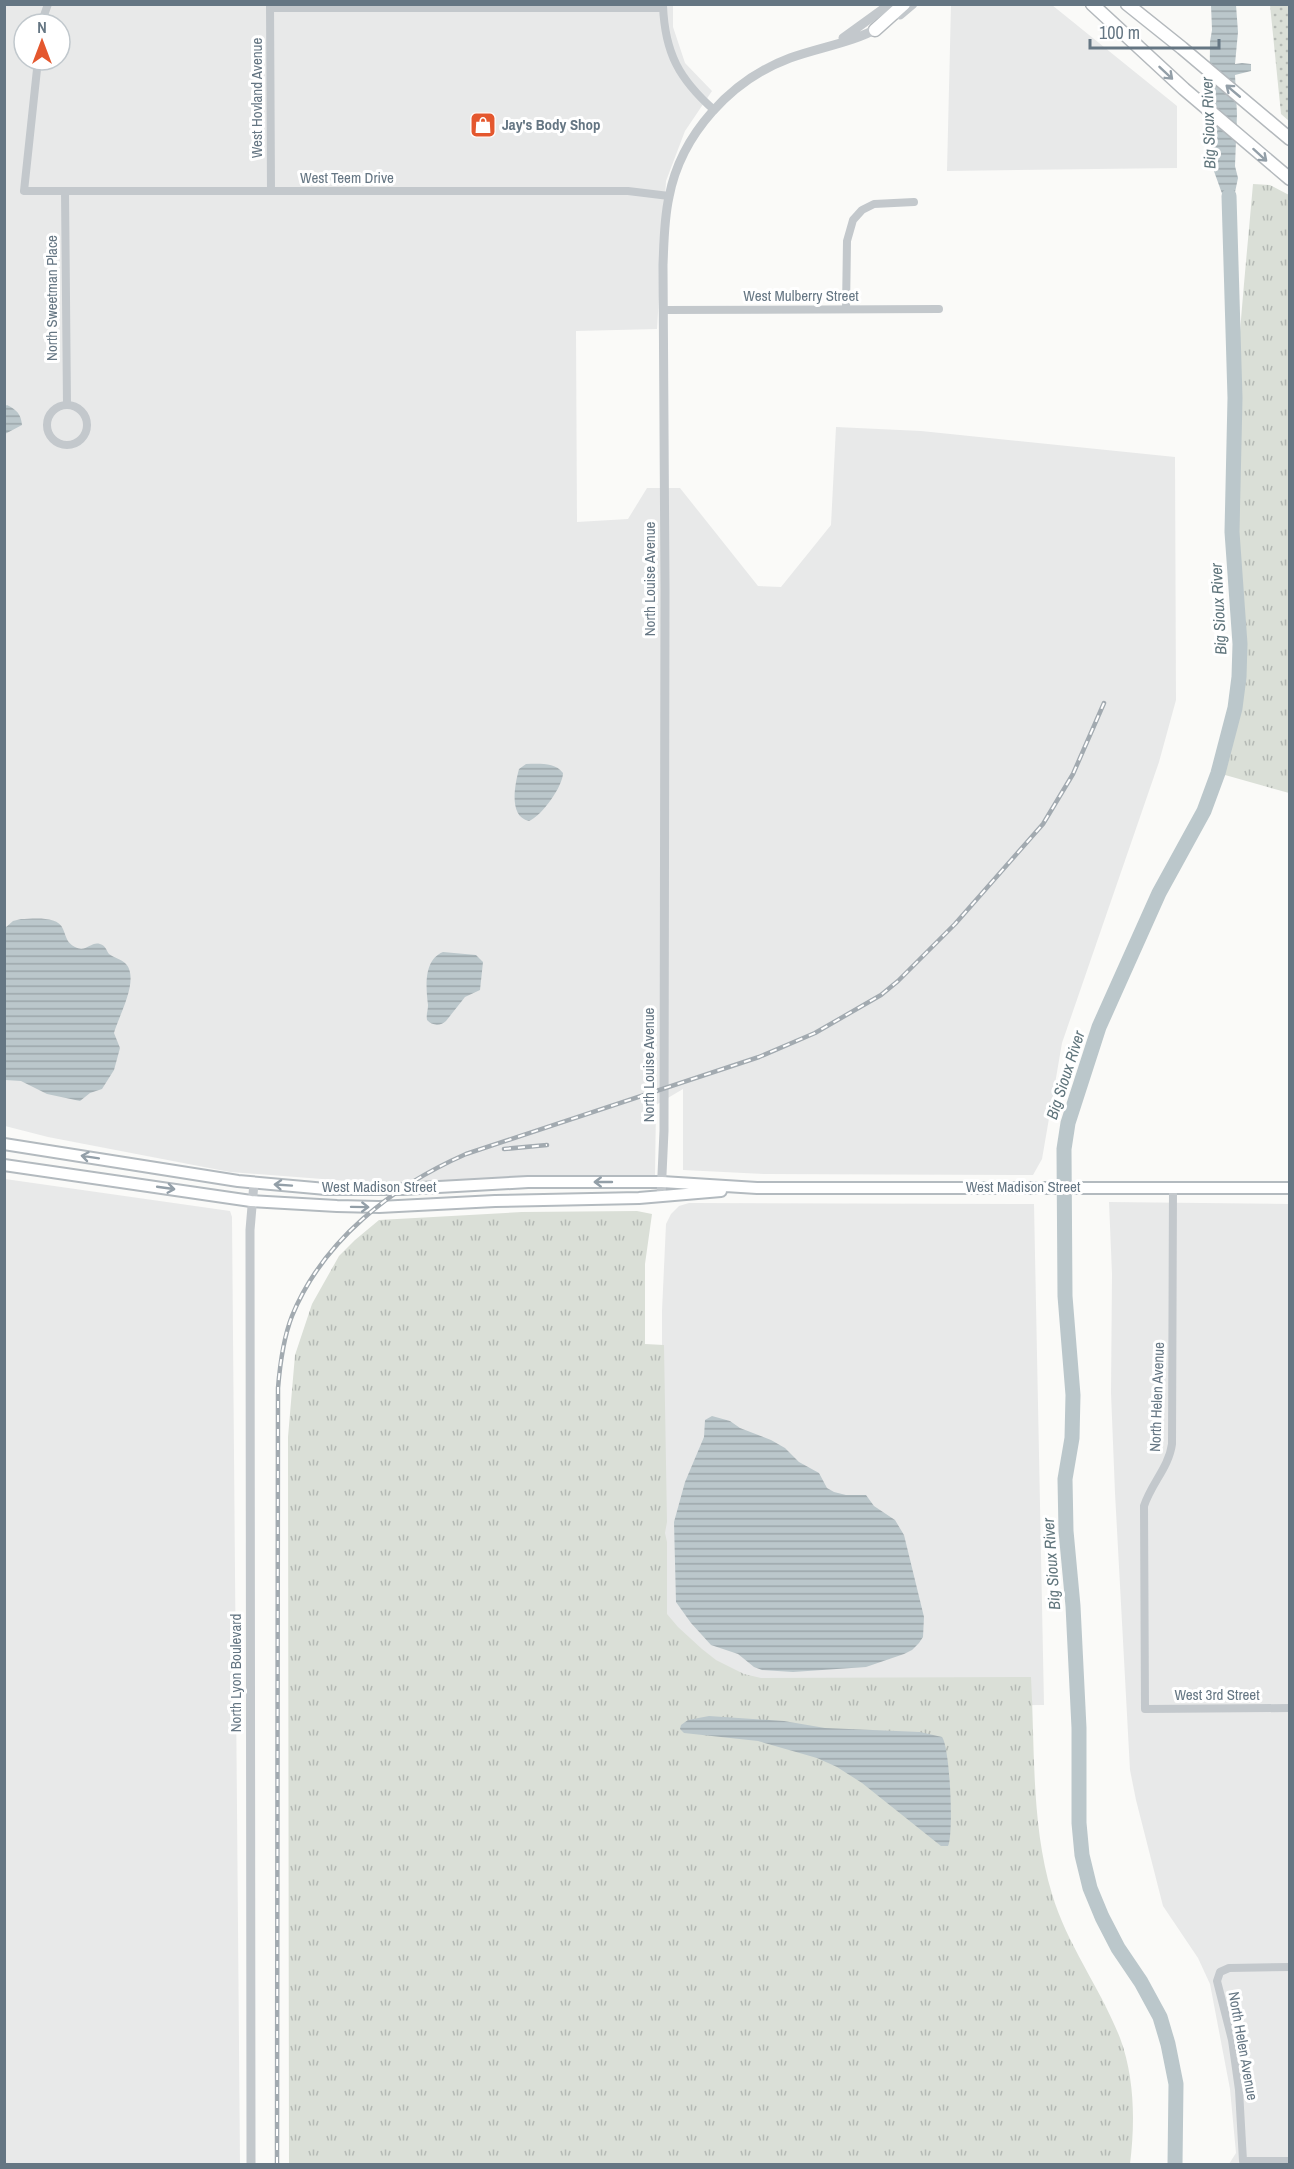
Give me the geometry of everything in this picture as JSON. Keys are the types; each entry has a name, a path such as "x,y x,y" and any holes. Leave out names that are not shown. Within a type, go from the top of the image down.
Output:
{"highway":[{"path":"875,30 904,4"},
{"path":"1092,4 1184,89 1290,179"},
{"path":"1127,4 1290,140"}],"main road":[{"name":"West Madison Street","path":"4,1144 254,1183 326,1189 386,1189 528,1182 662,1182 757,1188 1290,1188"},
{"name":"West Madison Street","path":"4,1165 251,1201 379,1207 661,1196 757,1188"}],"street":[{"name":"North Louise Avenue","path":"831,46 859,29 890,4"},
{"name":"North Louise Avenue","path":"661,1196 664,1131 663,310 664,242 669,196 675,174 687,149 714,110 738,86 792,57 875,30 898,17 913,4"},
{"path":"270,6 663,6 666,39 679,71 692,90 714,110"},
{"name":"West Hovland Avenue","path":"270,6 271,191"},
{"name":"West Teem Drive","path":"37,72 24,191 628,191 669,196"},
{"name":"North Sweetman Place","path":"65,191 67,405"},
{"path":"846,309 847,240 853,220 862,210 874,204 914,202"},
{"name":"West Mulberry Street","path":"663,310 939,309"},
{"path":"67,405 84,413 87,426 83,438 78,442 65,445 58,443 49,434 47,421 54,410 67,405"},
{"name":"North Lyon Boulevard","path":"251,2164 251,1201 254,1183"},
{"name":"North Helen Avenue","path":"1145,1709 1144,1506 1155,1480 1166,1465 1172,1444 1173,1187"},
{"name":"West 3rd Street","path":"1145,1709 1290,1708"},
{"name":"North Helen Avenue","path":"1290,1967 1235,1968 1220,1972 1217,1981 1232,2040 1239,2090 1243,2161 1290,2161"}],"shaded area":[{"path":"4,5 673,5 673,27 685,63 712,91 685,131 666,181 657,329 576,331 577,522 628,519 647,488 680,488 758,586 781,587 831,525 836,427 921,431 1175,457 1176,700 1159,762 1062,1043 1042,1159 1033,1175 764,1174 683,1170 683,1089 656,1105 655,1176 464,1179 387,1184 230,1172 48,1137 5,1126"},
{"path":"951,5 1052,5 1177,106 1177,168 947,171"},
{"path":"1211,5 1236,5 1238,32 1235,64 1251,64 1251,71 1235,75 1237,114 1235,166 1238,178 1230,216 1210,160"},
{"path":"7,405 18,413 22,425 5,434 5,406"},
{"path":"526,764 551,765 563,773 560,785 551,800 540,813 529,821 518,813 515,799 519,769"},
{"path":"44,919 56,922 72,945 82,949 94,944 102,945 109,954 125,963 129,970 130,988 114,1033 120,1048 114,1070 102,1089 90,1093 80,1101 47,1094 21,1081 5,1080 5,928 13,921"},
{"path":"443,952 476,955 483,962 480,990 465,997 446,1021 436,1025 427,1020 427,975 432,961"},
{"path":"5,1179 230,1211 232,1217 240,2164 5,2164"},
{"path":"1109,1202 1289,1204 1289,2164 1229,2164 1236,2153 1230,2089 1210,1984 1198,1958 1163,1906 1130,1770 1111,1393 1112,1274"},
{"path":"689,1203 1034,1204 1044,1705 662,1707 662,1311 666,1224 671,1214 679,1206"},
{"path":"712,1416 730,1421 740,1428 771,1440 785,1448 799,1462 819,1473 827,1488 846,1495 866,1495 874,1506 895,1520 904,1535 924,1617 923,1637 912,1650 866,1667 793,1672 762,1670 754,1667 738,1654 711,1645 691,1623 676,1602 674,1522 685,1482 704,1437 705,1420"},
{"path":"709,1716 784,1721 825,1728 920,1732 942,1737 947,1757 950,1791 951,1825 948,1846 941,1846 862,1783 837,1767 817,1758 758,1741 684,1733 680,1729 681,1725 688,1720"}],"green space":[{"path":"1270,5 1289,5 1289,121 1281,114"},
{"path":"1253,184 1270,185 1289,195 1289,793 1218,773 1234,713 1239,675 1240,630 1232,516 1234,416"},
{"path":"637,1211 652,1214 645,1264 645,1344 664,1345 667,1614 678,1627 716,1660 744,1674 761,1678 1031,1677 1035,1787 1045,1868 1058,1913 1112,2020 1125,2053 1132,2101 1133,2133 1130,2164 289,2164 288,1437 295,1355 312,1304 339,1256 379,1220 522,1212"}],"waterway":[{"name":"Big Sioux River","path":"1175,2164 1176,2084 1160,2017 1102,1917 1090,1888 1082,1855 1079,1823 1079,1728 1073,1606 1066,1531 1065,1479 1072,1438 1073,1395 1065,1296 1064,1149 1068,1123 1099,1027 1159,893 1204,811 1218,773 1235,708 1240,644 1232,532 1235,398 1229,196"}],"railway":[{"path":"277,2164 278,1388 286,1334 305,1289 322,1263 363,1218 412,1182 439,1167 466,1154 759,1057 815,1033 881,995 955,924 1043,824 1073,774 1104,703"},
{"path":"504,1149 547,1145"}],"place":[{"name":"Jay's Body Shop","path":"483,125"}]}
